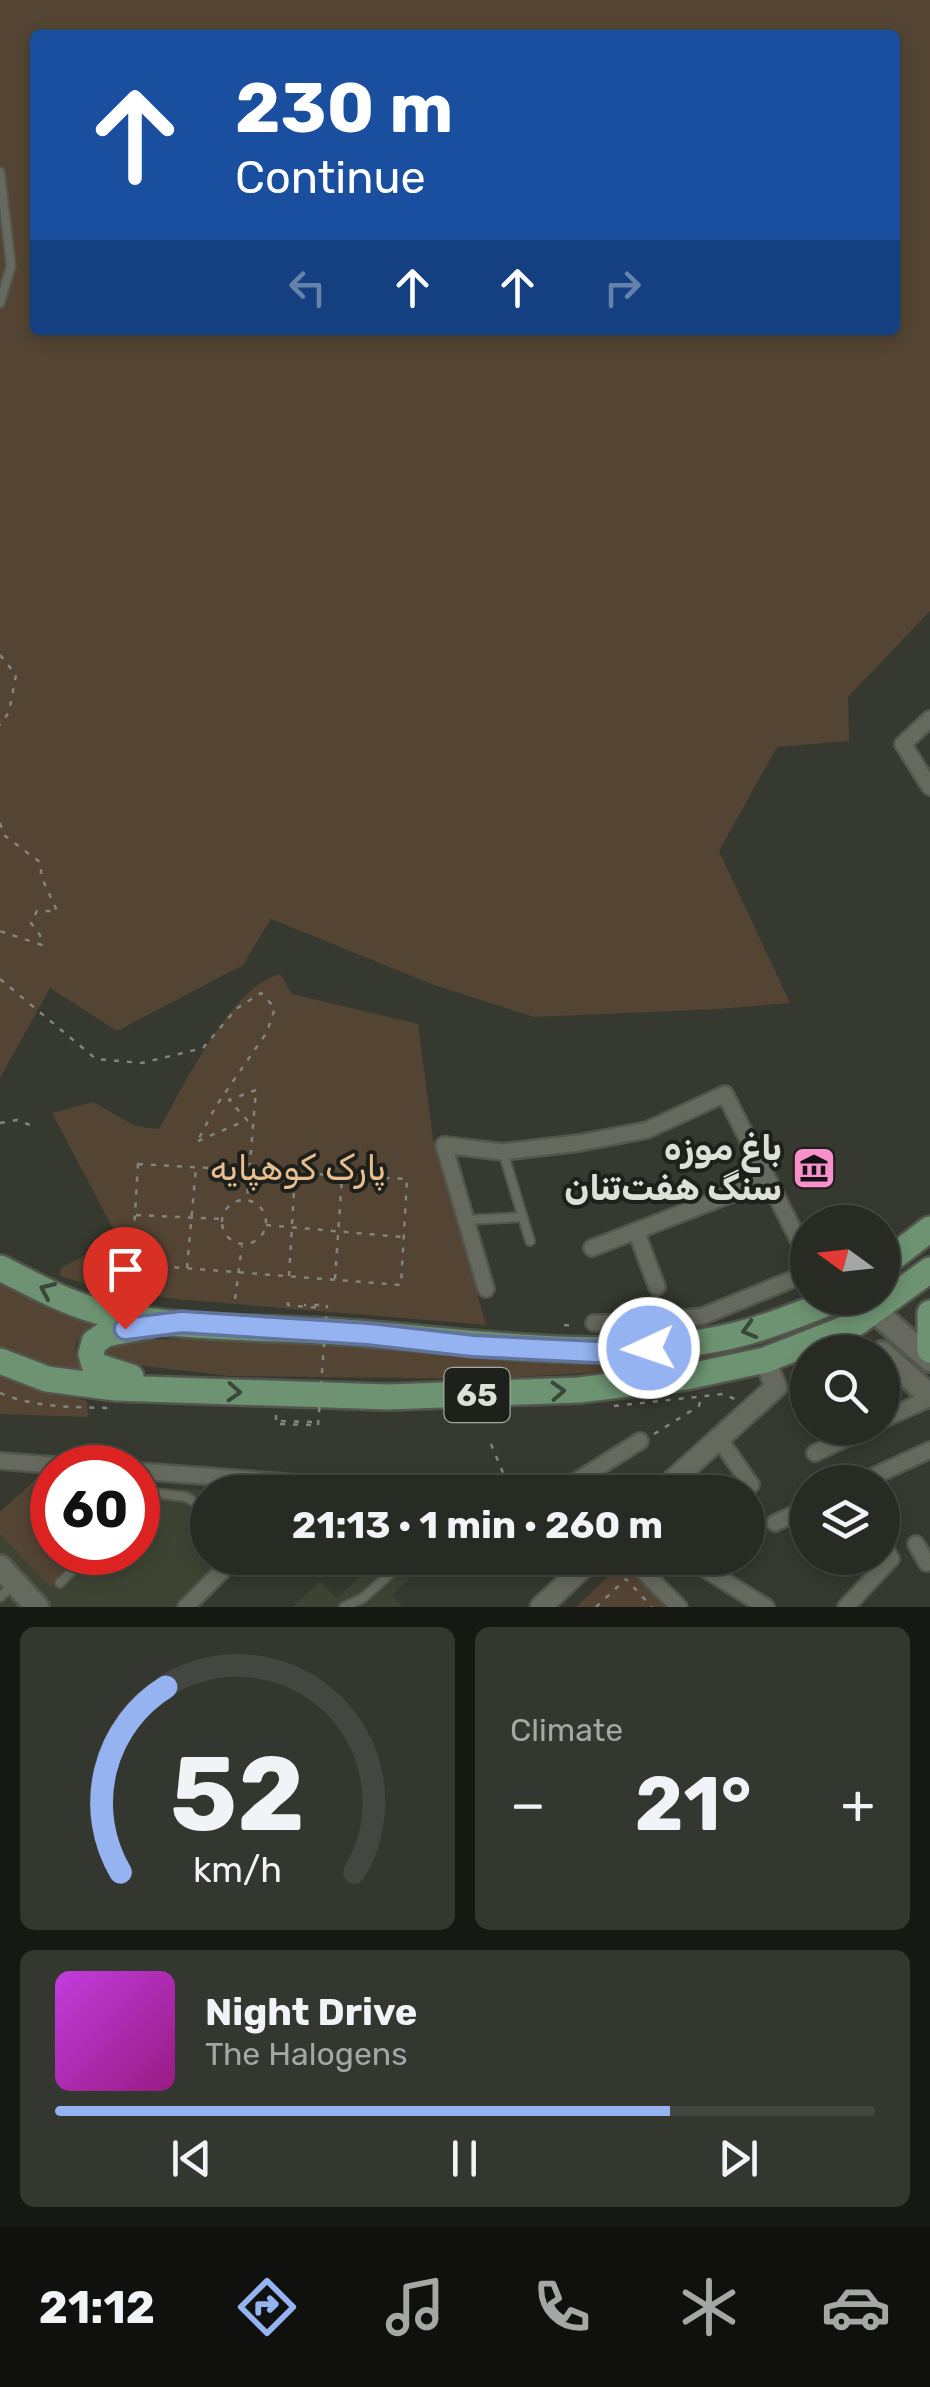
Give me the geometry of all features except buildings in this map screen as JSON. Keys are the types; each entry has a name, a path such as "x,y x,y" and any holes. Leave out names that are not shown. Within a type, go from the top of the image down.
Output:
{"main road":[{"path":"900,1252 930,1229"},
{"name":"65","path":"0,1268 96,1310 182,1322 368,1334 473,1346 596,1352 721,1338 797,1315"},
{"name":"65","path":"900,1293 930,1270"},
{"path":"930,1313 930,1350"},
{"name":"65","path":"0,1362 47,1379 115,1388 468,1396 686,1376 765,1360 871,1315"},
{"path":"879,1315 930,1360"},
{"path":"178,1388 105,1371 94,1365 90,1354 94,1342 106,1334 182,1322"},
{"path":"852,1326 862,1335"},
{"path":"900,1370 930,1397"},
{"path":"5,1583 37,1607"}],"street":[{"path":"930,719 903,744 930,787"},
{"path":"486,1289 444,1145 502,1152 579,1144 647,1130 725,1094 790,1223"},
{"path":"592,1248 768,1180"},
{"path":"636,1231 657,1287"},
{"path":"594,1323 638,1324 703,1316 790,1280"},
{"path":"678,1475 776,1387 765,1360"},
{"path":"900,1411 930,1397"},
{"path":"718,1437 744,1475"},
{"path":"586,1475 640,1441"},
{"path":"814,1453 831,1445"},
{"path":"898,1465 930,1450"},
{"path":"0,1461 30,1463"},
{"path":"160,1472 198,1475"},
{"path":"775,1523 790,1516"},
{"path":"916,1544 927,1564 930,1562"},
{"path":"186,1607 218,1575"},
{"path":"542,1607 575,1575"},
{"path":"647,1575 678,1607"},
{"path":"714,1575 766,1607"},
{"path":"846,1607 876,1575"}],"lane":[{"path":"0,172 11,266 0,303"},
{"path":"502,1152 530,1241"},
{"path":"466,1220 523,1218"},
{"path":"848,1315 852,1326"},
{"path":"186,1497 189,1474"},
{"path":"160,1494 190,1499"},
{"path":"60,1583 68,1575"},
{"path":"344,1607 363,1598 389,1575"},
{"path":"363,1598 372,1607"}],"path":[{"path":"0,655 16,675 9,712 0,724"},
{"path":"0,823 4,835 41,863 41,876 57,911 37,911 31,923 40,934 42,945 0,931"},
{"path":"0,979 96,1058 142,1063 203,1048 236,1009 262,993 275,1008 268,1032 216,1106 197,1142 247,1120 230,1100 256,1090 247,1199"},
{"path":"0,1122 17,1120 35,1127"},
{"path":"138,1164 250,1170 407,1179 401,1285 132,1264 138,1164"},
{"path":"187,1269 196,1167"},
{"path":"288,1277 295,1173"},
{"path":"335,1280 342,1176"},
{"path":"247,1199 261,1206 266,1224 257,1240 242,1244 225,1233 222,1220 233,1202 247,1199"},
{"path":"135,1215 222,1220"},
{"path":"266,1224 404,1237"},
{"path":"235,1299 242,1244"},
{"path":"276,1413 276,1424 314,1425 314,1422 277,1421 278,1424 291,1424 305,1425 318,1425 326,1306 288,1302 288,1305 320,1308 304,1305"},
{"path":"564,1326 575,1326"},
{"path":"640,1441 699,1406 702,1396"},
{"path":"491,1444 504,1475"},
{"path":"596,1607 626,1579 652,1607"}],"shaded area":[{"path":"160,1487 190,1489 190,1575 208,1575 174,1607 0,1607 0,1534 30,1566 30,1575 39,1575 50,1587 63,1575 160,1575"},
{"path":"362,1575 414,1575 392,1595 403,1607 292,1607 320,1582 337,1598"}],"green space":[{"path":"0,0 930,0 930,611 848,697 849,741 777,747 719,851 790,1003 534,1017 434,985 271,919 243,965 117,1031 50,988 0,1078"},
{"name":"پارک کوهپایه","path":"280,974 292,994 418,1024 433,1139 486,1325 186,1300 111,1291 60,1276 61,1268 118,1238 52,1113 93,1102 135,1126 159,1129 226,1017 261,983"},
{"path":"0,1282 42,1305 94,1323 75,1348 89,1375 48,1366 0,1348"},
{"path":"819,1323 822,1327 726,1354 635,1370 484,1379 230,1376 119,1363 104,1360 100,1351 106,1340 232,1338 566,1363 631,1364 724,1348"},
{"path":"0,1375 87,1401 88,1417 0,1414"},
{"path":"30,1484 30,1566 0,1534 0,1512"},
{"path":"39,1575 63,1575 50,1587"},
{"path":"609,1575 641,1575 672,1607 576,1607"}],"place":[{"name":"باغ‌ موزه سنگ هفت‌تنان","path":"814,1168"}],"route":[{"path":"125,1329 182,1322 368,1334 473,1346 596,1352 649,1348"}]}
